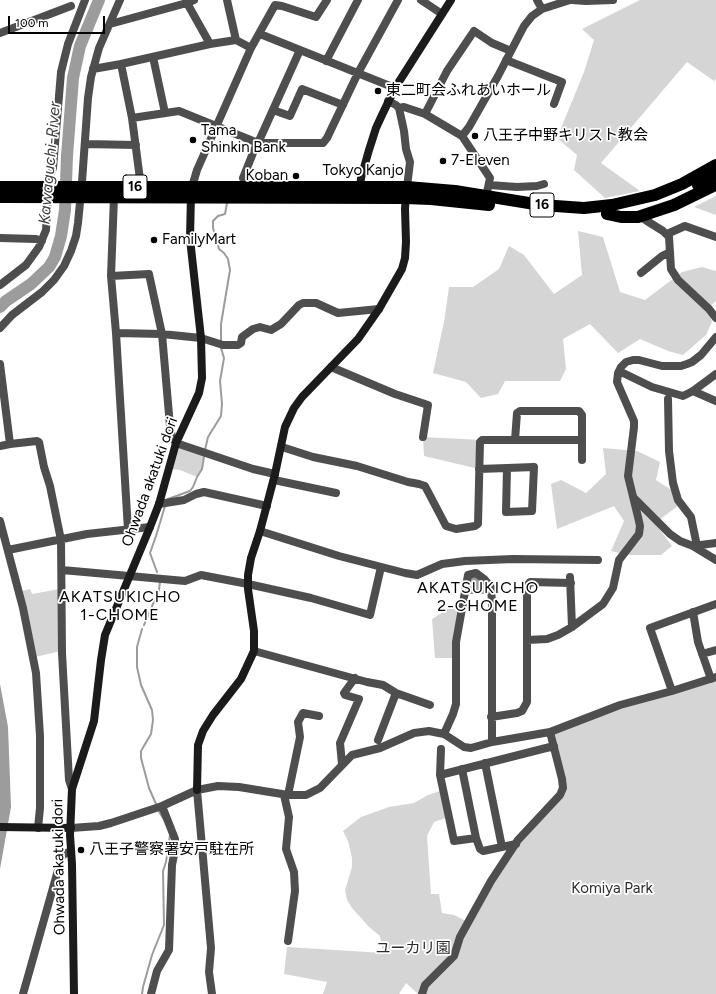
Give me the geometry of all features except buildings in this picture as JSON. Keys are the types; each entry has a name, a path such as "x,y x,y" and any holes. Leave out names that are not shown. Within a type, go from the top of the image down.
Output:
{"highway":[{"name":"Tokyo Kanjo","path":"79,192 114,197 191,192 406,193 456,191 556,207 584,208 612,205 648,197 695,178 716,165"},
{"name":"Tokyo Kanjo","path":"406,193 553,215 586,216 634,209 664,200 686,191 716,175"},
{"path":"607,214 632,218 643,215 674,205 716,184"},
{"name":"Tokyo Kanjo","path":"0,187 51,192 79,192 141,187 191,192"},
{"name":"Tokyo Kanjo","path":"0,197 51,192"}],"street":[{"path":"0,285 29,261 36,253 42,240 51,192 49,179 53,168 61,72 68,44 85,0"},
{"path":"0,328 12,315 46,288 64,266 76,236 89,87 99,48 120,0"},
{"path":"227,0 236,40"},
{"path":"191,192 197,170 252,48 275,5 316,17 327,0"},
{"path":"326,61 358,0"},
{"path":"132,118 179,111 258,143 323,143 328,138 358,73 398,0"},
{"path":"421,0 442,14"},
{"path":"359,192 362,174 376,128 388,101 451,0"},
{"path":"537,0 542,10"},
{"path":"462,136 469,127 524,26 532,16 542,10 571,0 613,0"},
{"path":"110,24 191,2 210,44"},
{"path":"0,33 71,3 75,11 79,14"},
{"path":"425,114 447,71 474,31 492,43 511,51"},
{"path":"260,34 395,88"},
{"path":"93,69 210,44 236,40 252,48"},
{"path":"243,178 300,50"},
{"path":"153,57 165,113"},
{"path":"506,60 562,82 554,104"},
{"path":"120,64 132,118 141,187"},
{"path":"273,110 290,116 302,89 343,105"},
{"path":"212,994 209,972 211,948 197,790 198,745 203,731 213,715 241,679 254,651 254,631 248,575 251,558 275,477 285,427 294,408 302,397 358,339 380,309 402,269 407,231 406,193 410,162 398,108 396,105 388,101"},
{"path":"398,108 404,107 425,114 462,136 490,178 486,197"},
{"path":"85,144 136,145"},
{"path":"489,185 517,187 537,186 544,184"},
{"name":"Ohwada akatuki dori","path":"74,994 71,852 72,789 94,721 100,660 105,635 128,577 150,527 163,503 176,443 199,393 202,378 201,338 190,239 191,192"},
{"path":"114,197 110,276 116,333 128,530"},
{"path":"643,215 644,219 667,234 670,242 671,269 678,280 709,309 716,318"},
{"path":"667,234 685,226 716,237"},
{"path":"0,238 36,238 42,240"},
{"path":"641,273 662,256 670,252"},
{"path":"110,276 149,274 162,334 170,426 172,437 176,443 275,477 336,493"},
{"path":"116,333 162,334 201,338 223,346 238,345 241,343 242,337 253,329 260,328 271,330 281,324 303,303 316,303 338,312 380,309"},
{"path":"527,640 547,639 572,628 603,604 613,588 617,560 639,534 640,526 631,494 628,476 634,421 619,389 617,382 619,371 626,362 632,360 639,360 662,366 681,366 687,364 701,355 716,337"},
{"path":"0,364 10,444"},
{"path":"331,367 395,394 428,405 423,437"},
{"path":"619,371 652,387 683,396 693,391 716,374"},
{"path":"693,391 716,402"},
{"path":"668,399 669,451 674,483 678,500 691,517 695,546"},
{"path":"515,440 517,413 520,411 579,411 582,415 582,460"},
{"path":"282,447 313,457 357,466 425,486 446,526 456,528 475,526 478,524 479,452 480,442 482,440 582,440"},
{"path":"0,446 36,441 39,442 44,467 50,486 61,540 62,653 69,780 72,789"},
{"path":"479,469 534,467 532,511 506,512 507,468"},
{"path":"163,503 184,500 204,492 267,506"},
{"path":"631,494 670,534 680,541 695,546 716,560"},
{"path":"0,521 27,626 37,685 40,755 40,808 35,828"},
{"path":"8,550 88,534 150,527"},
{"path":"260,531 339,556 417,575 442,564 465,561 513,559 598,560"},
{"path":"695,546 716,543"},
{"path":"62,570 185,581 201,574 311,598 370,615 381,567"},
{"path":"444,734 456,704 456,642 468,575 476,573 491,587 492,742"},
{"path":"491,717 517,714 524,707 527,697 526,596 527,586 530,582 570,580 572,628"},
{"path":"672,691 650,628 716,604"},
{"path":"0,827 71,828 99,826 162,806 197,790 218,786 240,787 286,795 306,794 320,788 352,755 380,748 414,732 429,731 444,734 464,747 471,748 492,742 550,732 620,705 714,678 702,654 698,642 693,612"},
{"path":"702,654 716,650"},
{"path":"254,651 383,685 396,693 430,705"},
{"path":"342,764 340,743 359,699 345,696 344,693 355,678"},
{"path":"378,740 396,693"},
{"path":"288,942 295,891 295,878 286,849 289,817 286,795 300,737 298,722 303,713 319,716"},
{"path":"422,994 425,985 454,956 460,937 491,881 518,840 560,795 563,788 550,732"},
{"path":"440,775 554,746"},
{"path":"441,749 440,775 454,841 476,838"},
{"path":"485,763 502,847"},
{"path":"462,769 476,838 480,849 482,850 516,844"},
{"path":"150,994 157,971 169,950 172,865 175,850 175,839 162,806"},
{"path":"23,994 62,856 71,852"}],"green space":[{"path":"640,0 716,0 716,79 714,81 687,62 601,163 640,191 605,198 574,170 577,155 557,138 584,72 594,40 582,29"},
{"path":"716,196 716,215 694,207"},
{"path":"578,231 603,237 620,292 645,300 682,272 702,267 716,271 716,301 708,308 712,322 706,335 683,355 668,351 640,339 618,353 590,324 563,339 566,369 560,381 505,381 498,394 481,398 466,382 433,373 444,322 449,287 473,287 499,269 509,246 524,255 554,294 582,275"},
{"path":"423,437 482,440 479,469 424,456"},
{"path":"176,443 205,454 202,469 197,477 180,470 169,469"},
{"path":"603,448 637,451 660,462 656,480 673,491 678,506 655,523 672,546 661,555 628,555 611,551 624,521 614,506 557,529 551,484 561,480 586,493 606,474"},
{"path":"30,589 32,594 59,589 61,651 35,657 22,591"},
{"path":"464,599 456,658 435,658 432,619"},
{"name":"Komiya Park","path":"716,677 716,994 418,994 406,983 399,994 323,994 327,982 284,974 287,947 383,953 380,936 369,927 352,908 347,900 345,890 352,867 352,858 348,841 343,831 361,817 389,807 414,803 428,795 440,791 446,818 434,822 427,836 431,894 439,894 442,913 454,915 470,923 491,881 563,788 550,732"}],"shaded area":[{"path":"476,573 491,594 465,594 468,575"},
{"path":"0,684 8,727 11,807 0,869"}],"waterway":[{"name":"Kawaguchi-River","path":"0,307 6,301 31,284 49,267 55,257 61,236 65,210 67,156 73,78 80,46 99,0"},
{"path":"221,341 221,324 230,270 228,259 219,249 213,228 213,221 218,216 225,214 227,203"},
{"path":"205,450 208,437 221,416 222,404 220,381 224,358 221,348"},
{"path":"168,499 190,491 202,469 204,457"},
{"path":"157,572 150,553 165,506"},
{"path":"144,625 159,590 160,582"},
{"path":"142,629 137,647 137,667 141,685 152,710 153,720 151,734 141,751 141,758 149,788 156,804"},
{"path":"158,810 163,818"},
{"path":"142,994 152,955 164,925 163,871 166,862 170,835"}],"place":[{"name":"東二町会ふれあいホール","path":"378,91"},
{"name":"八王子中野キリスト教会","path":"475,136"},
{"name":"Tama Shinkin Bank","path":"193,140"},
{"name":"7-Eleven","path":"443,161"},
{"name":"Koban","path":"296,176"},
{"name":"FamilyMart","path":"154,240"},
{"name":"八王子警察署安戸駐在所","path":"81,850"}],"district":[{"name":"AKATSUKICHO 2-CHOME","path":"478,597"},
{"name":"AKATSUKICHO 1-CHOME","path":"120,606"}],"park label":[{"name":"ユーカリ園","path":"413,949"}]}
